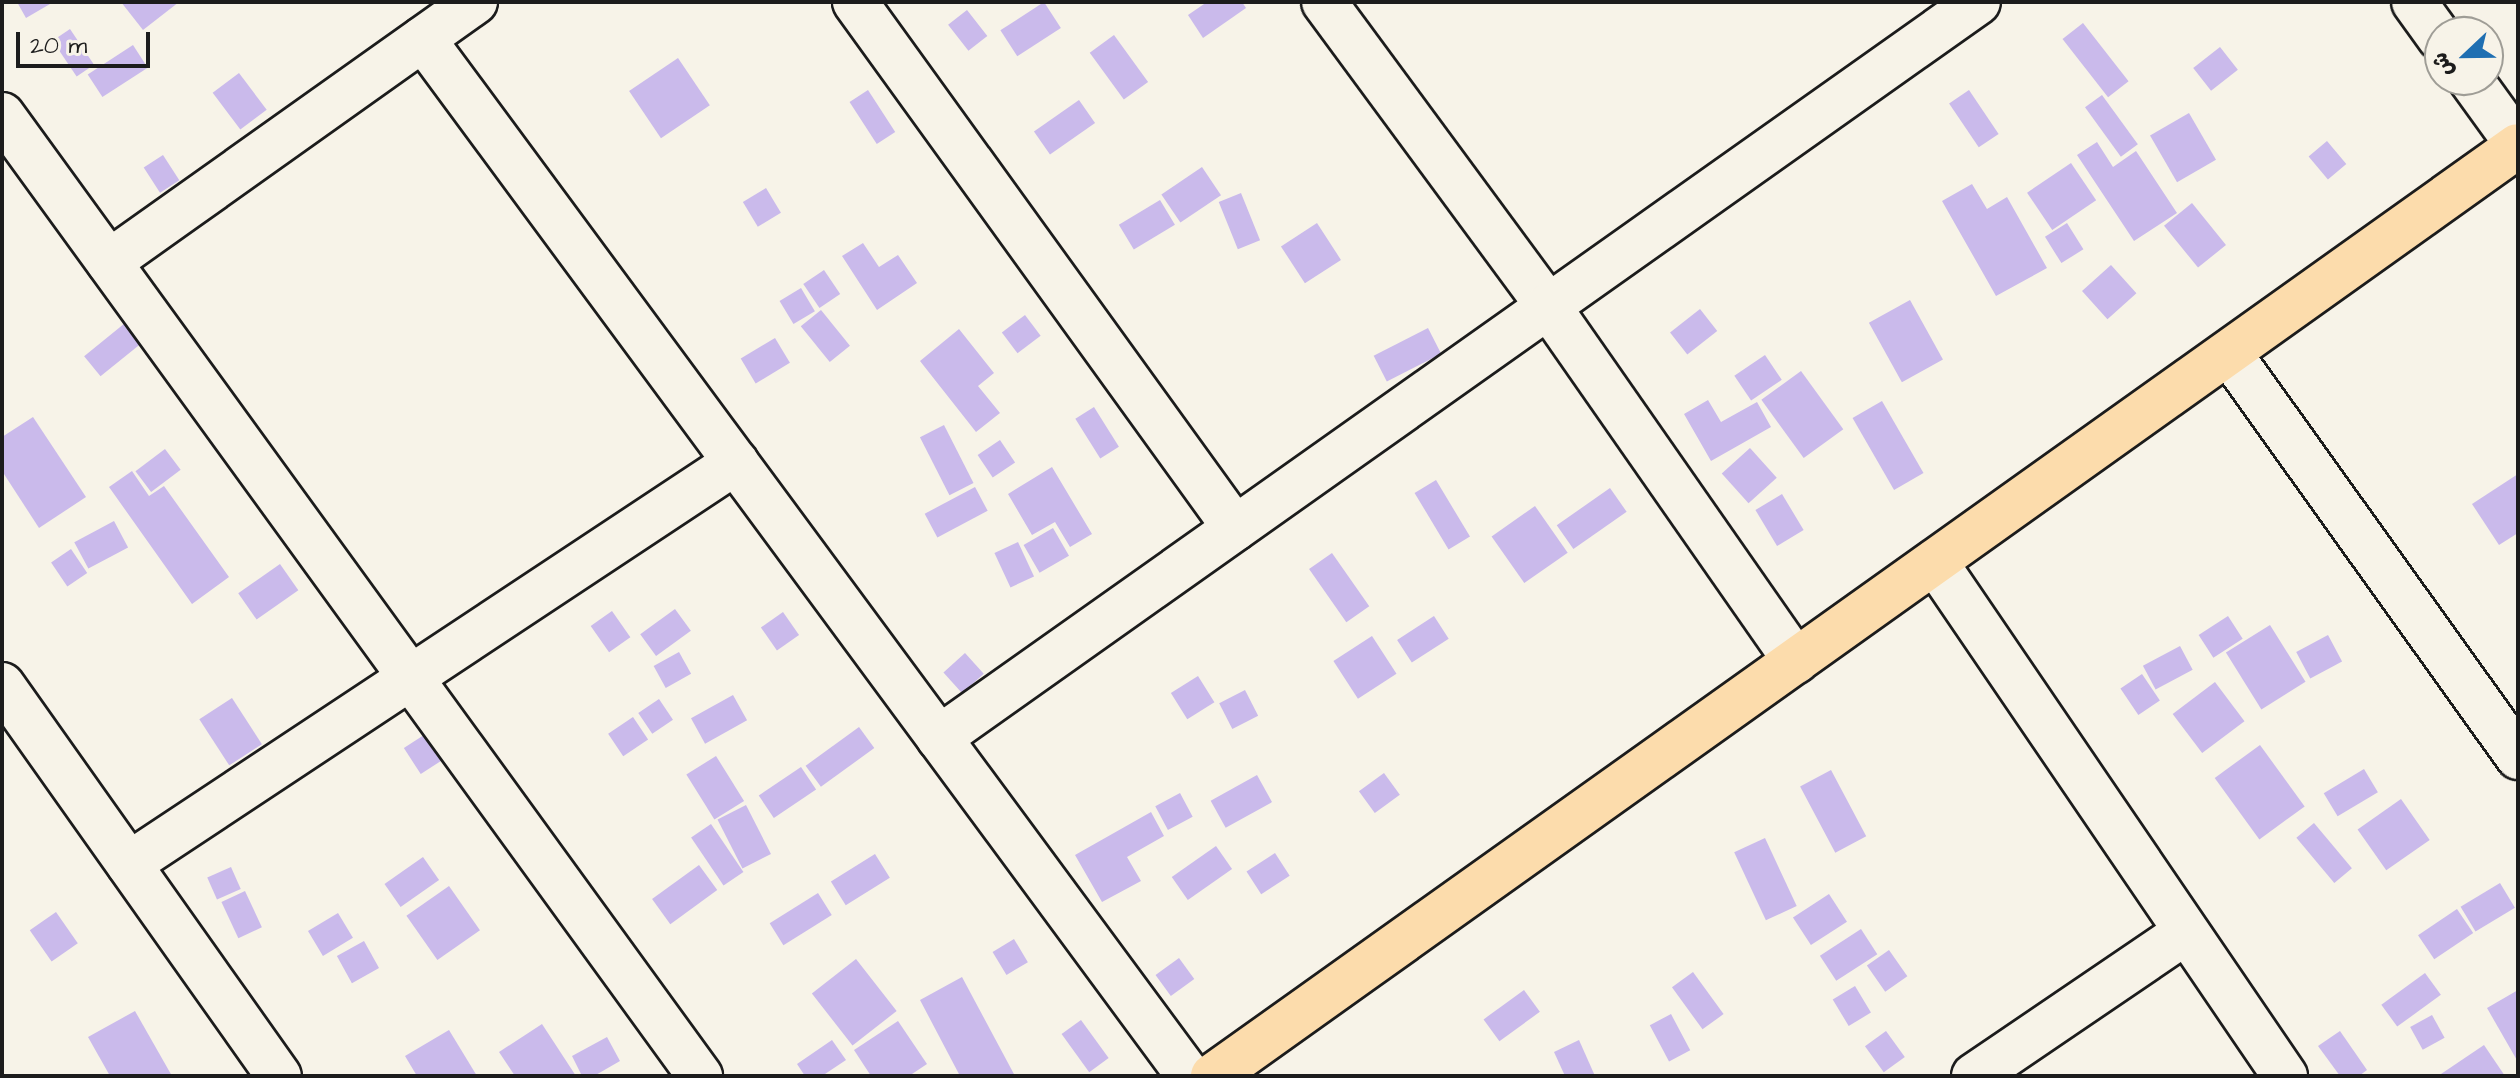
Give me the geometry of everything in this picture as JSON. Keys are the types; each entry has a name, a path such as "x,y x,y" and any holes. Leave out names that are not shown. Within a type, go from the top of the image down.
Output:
{"main road":[{"path":"1213,1076 2518,146"}],"street":[{"path":"109,262 475,2"},
{"path":"855,2 1235,528"},
{"path":"1324,2 1548,306 1796,661"},
{"path":"939,738 1973,3"},
{"path":"423,39 1189,1076"},
{"path":"2482,96 2518,146"},
{"path":"2,115 700,1076"},
{"path":"2229,353 2518,757"},
{"path":"129,864 736,462"},
{"path":"1935,562 2285,1076"},
{"path":"2,685 279,1076"},
{"path":"1974,1076 2186,932"}],"building":[{"path":"17,2 49,2 50,4 26,18"},
{"path":"121,2 179,2 143,30"},
{"path":"1044,2 1061,28 1017,56 1000,30"},
{"path":"1207,2 1242,2 1246,8 1203,38 1188,15"},
{"path":"967,10 987,36 968,51 948,25"},
{"path":"2083,23 2129,81 2108,97 2063,39"},
{"path":"70,29 94,65 77,76 53,41"},
{"path":"1114,35 1148,82 1124,100 1090,53"},
{"path":"133,45 148,68 102,97 88,74"},
{"path":"2220,47 2238,70 2211,91 2193,68"},
{"path":"678,58 710,105 661,138 629,91"},
{"path":"239,73 267,110 240,130 213,93"},
{"path":"868,90 895,132 877,144 850,102"},
{"path":"1969,90 1999,134 1979,147 1949,103"},
{"path":"2102,95 2138,144 2121,157 2085,107"},
{"path":"1079,100 1095,123 1050,154 1034,132"},
{"path":"2189,113 2216,160 2177,182 2150,136"},
{"path":"2327,141 2346,164 2328,179 2309,156"},
{"path":"2097,142 2113,167 2136,151 2177,213 2134,241 2077,155"},
{"path":"163,155 179,180 160,193 144,168"},
{"path":"2071,163 2096,200 2052,230 2027,193"},
{"path":"1202,167 1221,195 1180,223 1161,194"},
{"path":"1972,184 1987,209 2007,197 2047,268 1996,296 1942,201"},
{"path":"766,188 781,213 758,227 743,202"},
{"path":"1241,193 1260,240 1238,249 1219,202"},
{"path":"1160,200 1175,225 1134,250 1119,225"},
{"path":"2192,203 2226,245 2198,268 2164,226"},
{"path":"1317,223 1341,260 1305,283 1281,246"},
{"path":"2067,223 2083,249 2061,263 2045,237"},
{"path":"863,243 879,267 898,255 917,283 877,310 842,256"},
{"path":"2111,265 2136,293 2107,319 2082,291"},
{"path":"824,270 840,294 819,308 803,284"},
{"path":"801,288 815,311 793,324 780,301"},
{"path":"1910,300 1943,359 1902,382 1869,323"},
{"path":"1700,309 1717,331 1687,354 1670,332"},
{"path":"821,310 850,346 830,362 801,326"},
{"path":"1025,315 1041,336 1017,353 1002,332"},
{"path":"130,319 146,339 101,376 84,356"},
{"path":"1428,328 1441,354 1387,382 1374,356"},
{"path":"959,329 994,373 978,386 1000,413 976,432 920,361"},
{"path":"775,338 790,363 756,383 741,359"},
{"path":"1765,355 1782,380 1751,401 1734,376"},
{"path":"1801,371 1843,429 1804,458 1761,400"},
{"path":"1708,400 1721,422 1757,402 1771,427 1711,461 1684,414"},
{"path":"1882,401 1924,473 1894,490 1853,418"},
{"path":"1094,407 1119,447 1100,459 1075,419"},
{"path":"33,417 86,497 39,528 2,471 2,437"},
{"path":"944,425 974,483 949,495 920,437"},
{"path":"1000,440 1015,462 993,477 978,455"},
{"path":"1750,448 1777,478 1749,503 1722,473"},
{"path":"165,449 181,470 151,492 135,471"},
{"path":"1052,467 1092,534 1070,547 1055,522 1032,535 1008,494"},
{"path":"132,471 149,496 164,486 229,577 192,604 109,487"},
{"path":"2518,474 2518,533 2499,545 2472,504"},
{"path":"1436,480 1470,537 1449,549 1415,493"},
{"path":"975,487 988,511 937,538 925,514"},
{"path":"1610,488 1627,512 1573,549 1557,525"},
{"path":"1782,494 1804,530 1777,546 1755,510"},
{"path":"1535,506 1568,553 1524,583 1492,536"},
{"path":"114,521 128,547 88,569 74,542"},
{"path":"1053,528 1069,556 1040,573 1024,545"},
{"path":"1018,542 1034,576 1010,587 994,553"},
{"path":"71,549 87,573 67,586 51,562"},
{"path":"1332,553 1369,606 1346,622 1309,569"},
{"path":"280,564 298,590 257,619 238,593"},
{"path":"675,609 691,631 656,656 640,634"},
{"path":"612,611 630,637 609,652 591,626"},
{"path":"783,612 799,635 777,650 761,627"},
{"path":"1434,616 1449,639 1412,663 1397,640"},
{"path":"2228,616 2243,639 2213,658 2199,635"},
{"path":"2270,625 2306,682 2261,709 2226,653"},
{"path":"2328,635 2342,661 2310,678 2296,652"},
{"path":"1372,636 1397,674 1358,699 1333,661"},
{"path":"2180,646 2193,670 2156,690 2143,666"},
{"path":"679,652 691,674 666,688 654,666"},
{"path":"965,653 984,674 962,693 943,672"},
{"path":"2142,674 2160,701 2138,715 2120,689"},
{"path":"1198,676 1214,702 1187,719 1171,693"},
{"path":"2215,682 2244,721 2202,753 2173,714"},
{"path":"1245,690 1258,716 1232,729 1219,703"},
{"path":"733,695 747,720 705,744 691,718"},
{"path":"232,698 262,744 229,765 199,719"},
{"path":"659,699 673,720 652,734 638,713"},
{"path":"633,717 648,739 623,756 608,734"},
{"path":"859,727 874,748 821,787 806,766"},
{"path":"424,735 441,761 421,774 404,748"},
{"path":"2260,745 2305,806 2259,839 2215,778"},
{"path":"716,756 744,801 714,819 686,775"},
{"path":"801,767 816,789 774,818 759,796"},
{"path":"2364,769 2378,792 2338,816 2324,793"},
{"path":"1831,770 1866,836 1835,853 1800,786"},
{"path":"1384,773 1400,795 1375,813 1359,791"},
{"path":"1257,775 1272,802 1226,828 1211,801"},
{"path":"1180,793 1193,817 1168,830 1155,806"},
{"path":"2401,799 2430,840 2386,870 2358,829"},
{"path":"746,805 771,854 742,869 717,820"},
{"path":"1151,812 1164,836 1127,857 1141,881 1102,902 1075,855"},
{"path":"2314,823 2352,868 2334,883 2296,838"},
{"path":"711,824 743,872 724,886 691,837"},
{"path":"1765,838 1797,906 1766,920 1734,852"},
{"path":"1216,846 1232,869 1188,900 1172,877"},
{"path":"1275,853 1290,876 1261,894 1246,872"},
{"path":"875,854 890,878 846,905 831,882"},
{"path":"423,857 439,880 401,907 384,884"},
{"path":"699,865 717,890 670,924 652,899"},
{"path":"231,867 241,889 217,900 207,878"},
{"path":"2500,883 2515,908 2476,932 2461,907"},
{"path":"449,886 480,930 437,960 406,916"},
{"path":"245,891 262,927 238,938 221,902"},
{"path":"818,893 832,915 783,945 770,923"},
{"path":"1829,894 1847,922 1811,945 1793,917"},
{"path":"2457,909 2473,933 2434,959 2418,935"},
{"path":"56,912 78,943 52,961 30,930"},
{"path":"338,913 353,938 323,956 308,931"},
{"path":"1861,929 1877,954 1836,981 1820,956"},
{"path":"1014,939 1028,962 1006,975 993,952"},
{"path":"364,941 379,968 352,983 337,956"},
{"path":"1889,950 1907,976 1885,992 1867,965"},
{"path":"1179,958 1194,979 1171,996 1156,975"},
{"path":"856,959 897,1011 853,1045 812,993"},
{"path":"1693,972 1724,1014 1703,1029 1672,987"},
{"path":"2425,973 2441,995 2397,1027 2381,1005"},
{"path":"962,977 1015,1076 960,1076 920,1000"},
{"path":"1855,986 1871,1013 1849,1026 1833,999"},
{"path":"1524,990 1540,1012 1499,1041 1484,1019"},
{"path":"2518,990 2518,1062 2487,1008"},
{"path":"135,1011 172,1076 110,1076 88,1037"},
{"path":"1671,1014 1690,1050 1669,1061 1650,1025"},
{"path":"2432,1015 2445,1038 2423,1050 2410,1027"},
{"path":"1081,1020 1109,1058 1089,1072 1062,1034"},
{"path":"898,1021 927,1064 909,1076 871,1076 854,1050"},
{"path":"542,1024 576,1076 515,1076 499,1052"},
{"path":"449,1030 477,1076 417,1076 405,1056"},
{"path":"1886,1031 1905,1057 1884,1072 1865,1046"},
{"path":"2340,1031 2367,1070 2359,1076 2340,1076 2318,1046"},
{"path":"607,1037 620,1061 594,1076 582,1076 572,1056"},
{"path":"832,1040 846,1060 822,1076 805,1076 797,1064"},
{"path":"1579,1040 1595,1076 1565,1076 1554,1052"},
{"path":"2484,1045 2505,1076 2438,1076"}]}
